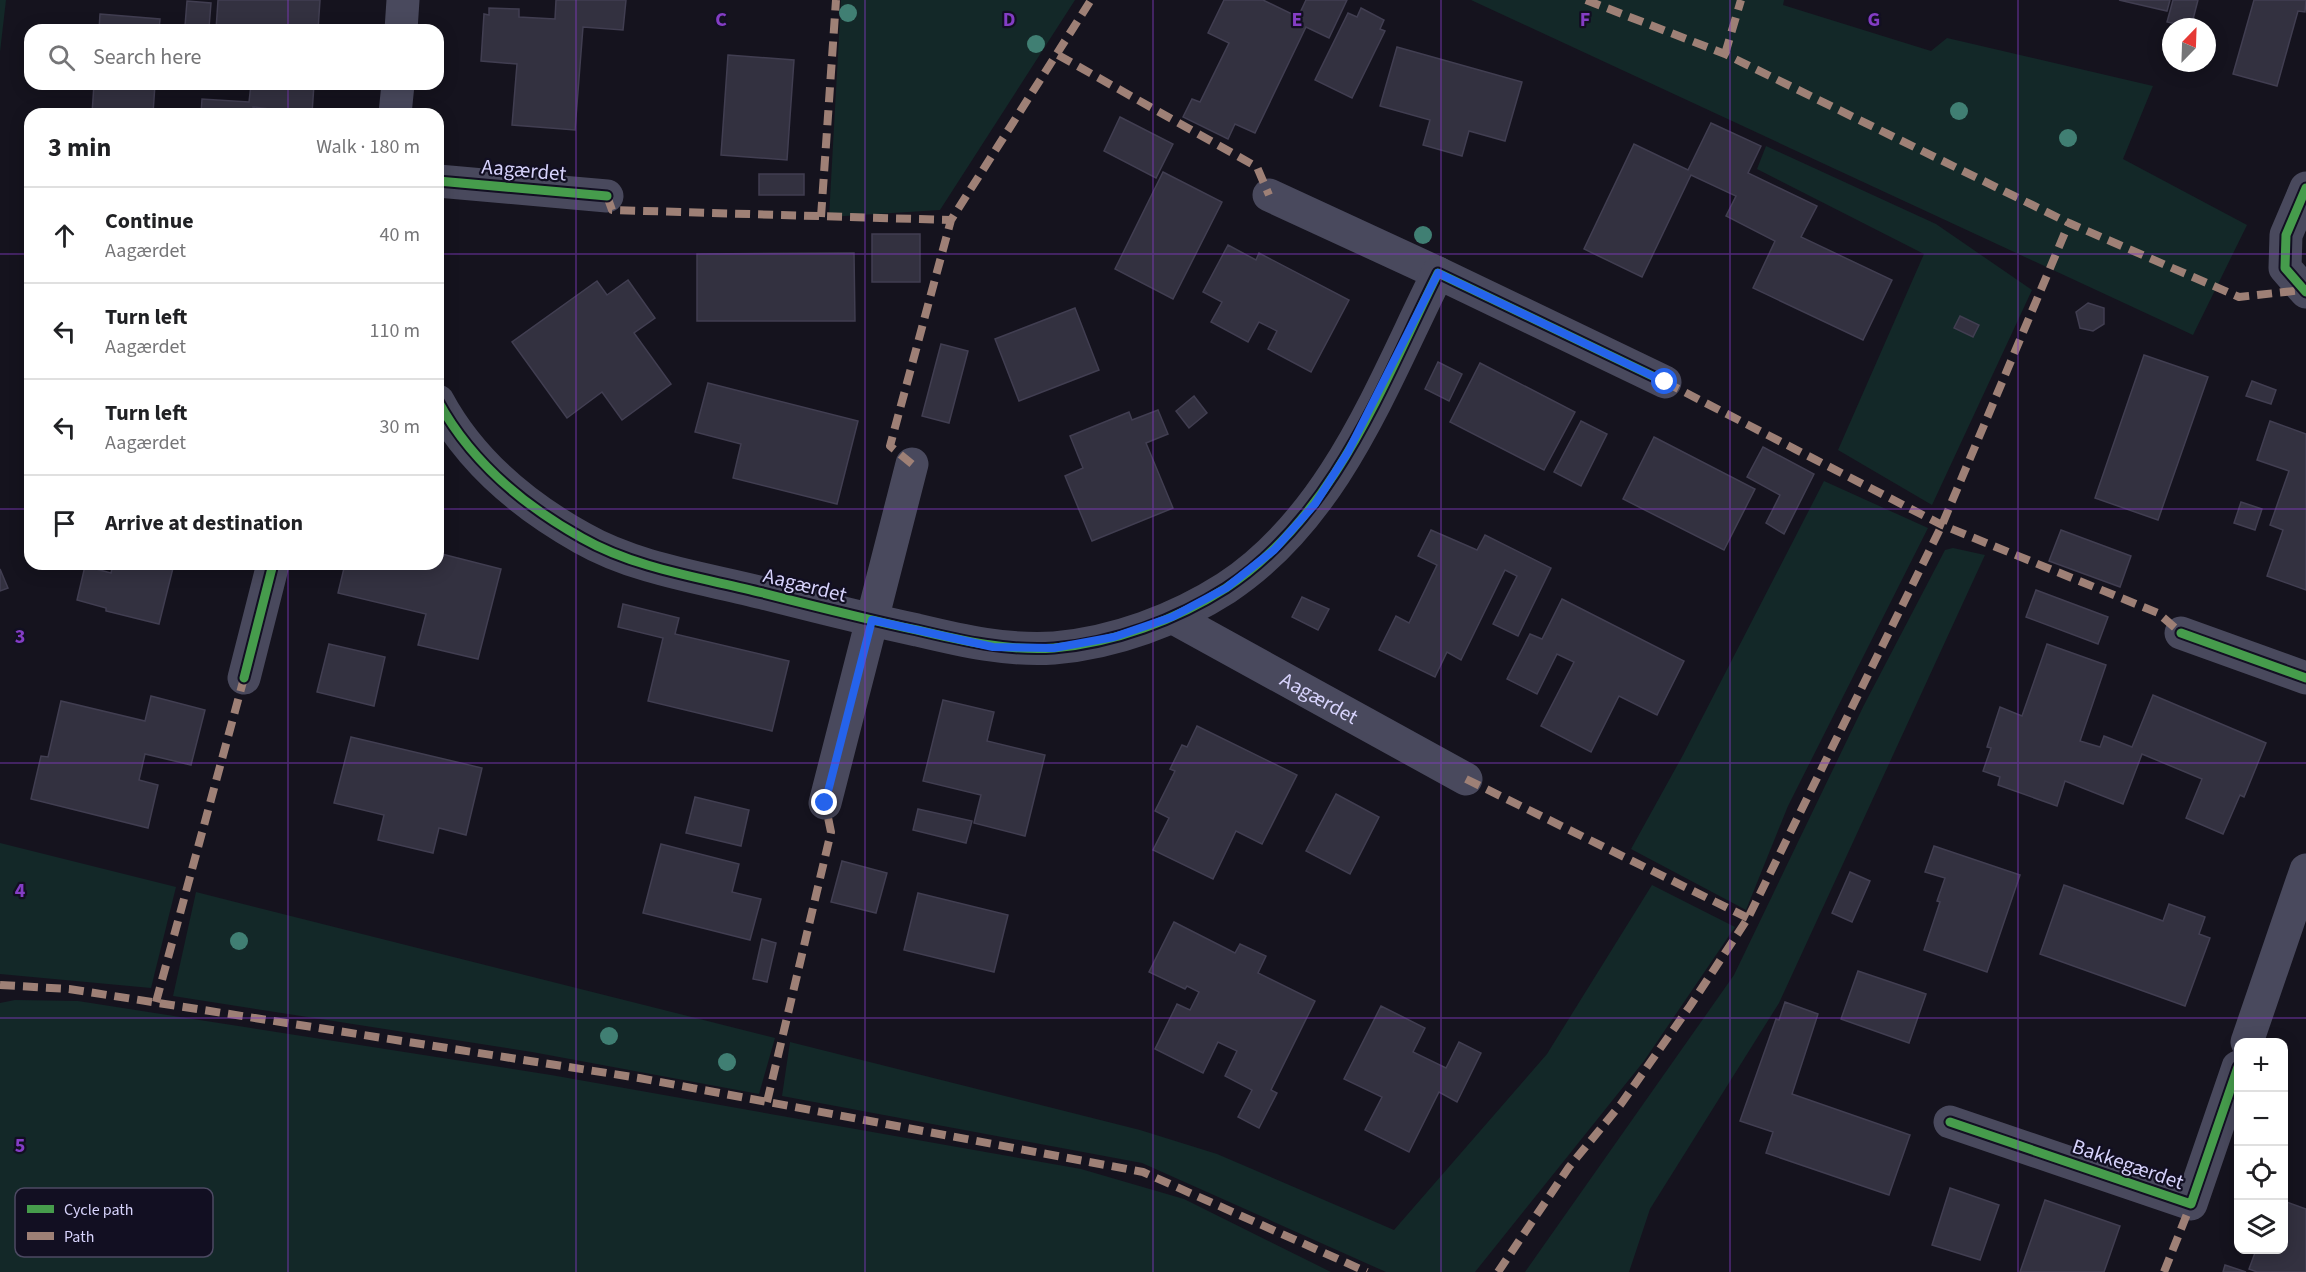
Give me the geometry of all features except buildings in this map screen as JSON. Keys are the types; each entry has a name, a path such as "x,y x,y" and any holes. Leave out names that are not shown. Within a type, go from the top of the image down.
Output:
{"street":[{"path":"401,24 403,0"},
{"path":"396,108 397,90"},
{"name":"Aagærdet","path":"444,182 607,196"},
{"path":"2306,188 2286,236 2284,268 2306,292"},
{"path":"1269,195 1665,382"},
{"name":"Aagærdet","path":"444,412 487,470 534,509 586,540 642,563 872,620 993,647 1054,648 1114,637 1172,617 1226,588 1274,550 1315,504 1348,452 1438,273"},
{"name":"Aagærdet","path":"825,803 912,464"},
{"path":"244,678 271,570"},
{"name":"Aagærdet","path":"1172,617 1466,779"},
{"path":"2181,633 2306,678"},
{"path":"2249,1038 2299,915 2306,870"},
{"name":"Bakkegærdet","path":"1950,1122 2191,1204 2234,1079"}],"green space":[{"path":"0,0 6,0 0,52"},
{"path":"841,0 1075,0 940,210 829,217"},
{"path":"1471,0 1784,0 1783,5 1931,51 1947,38 2153,86 2123,159 2247,225 2193,335"},
{"path":"1766,146 1936,224 2032,290 1932,505 1838,450 1924,254 1757,169"},
{"path":"1824,481 1928,528 1788,806 1746,910 1631,849 1683,755"},
{"path":"1953,548 1985,555 1779,1003 1650,1209 1629,1272 1525,1272 1734,975 1863,707 1945,550"},
{"path":"0,843 176,887 151,988 0,974"},
{"path":"1652,885 1735,927 1644,1061 1475,1272 1386,1272 1142,1163 782,1096 790,1042 1140,1130 1217,1154 1394,1230 1547,1054"},
{"path":"196,892 775,1038 759,1094 532,1052 173,996"},
{"path":"15,1000 78,1001 551,1075 1081,1169 1184,1199 1331,1272 0,1272 0,1003"}],"marked path":[{"path":"821,217 836,0"},
{"path":"912,464 890,446 951,220 1091,0"},
{"path":"1586,0 1725,54 2069,223 2239,297 2303,290"},
{"path":"1725,54 1741,0"},
{"path":"1058,55 1257,167 1269,195"},
{"path":"607,196 612,210 951,220"},
{"path":"1498,1272 1569,1167 1621,1104 1748,918 1942,525 2069,223"},
{"path":"1665,382 1942,525 2158,613 2181,633"},
{"path":"156,1002 244,678"},
{"path":"1466,779 1748,918"},
{"path":"767,1102 831,832 825,803"},
{"path":"0,985 69,989 639,1078 1143,1172 1367,1272"},
{"path":"2164,1272 2191,1204"}],"cycle path":[{"path":"444,182 607,196"},
{"path":"2306,188 2286,235 2285,268 2306,292"},
{"path":"444,411 466,444 500,480 519,496 582,538 625,558 671,572 951,638 1037,649 1099,641 1165,620 1207,600 1264,558 1297,524 1326,486 1352,446 1438,273 1665,382"},
{"path":"244,678 271,570"},
{"path":"2181,633 2306,678"},
{"path":"1950,1122 2191,1204 2234,1079"}],"route":[{"path":"825,803 872,620 993,647 1054,648 1114,637 1172,617 1226,588 1274,550 1315,504 1348,452 1438,273 1665,382"}]}
